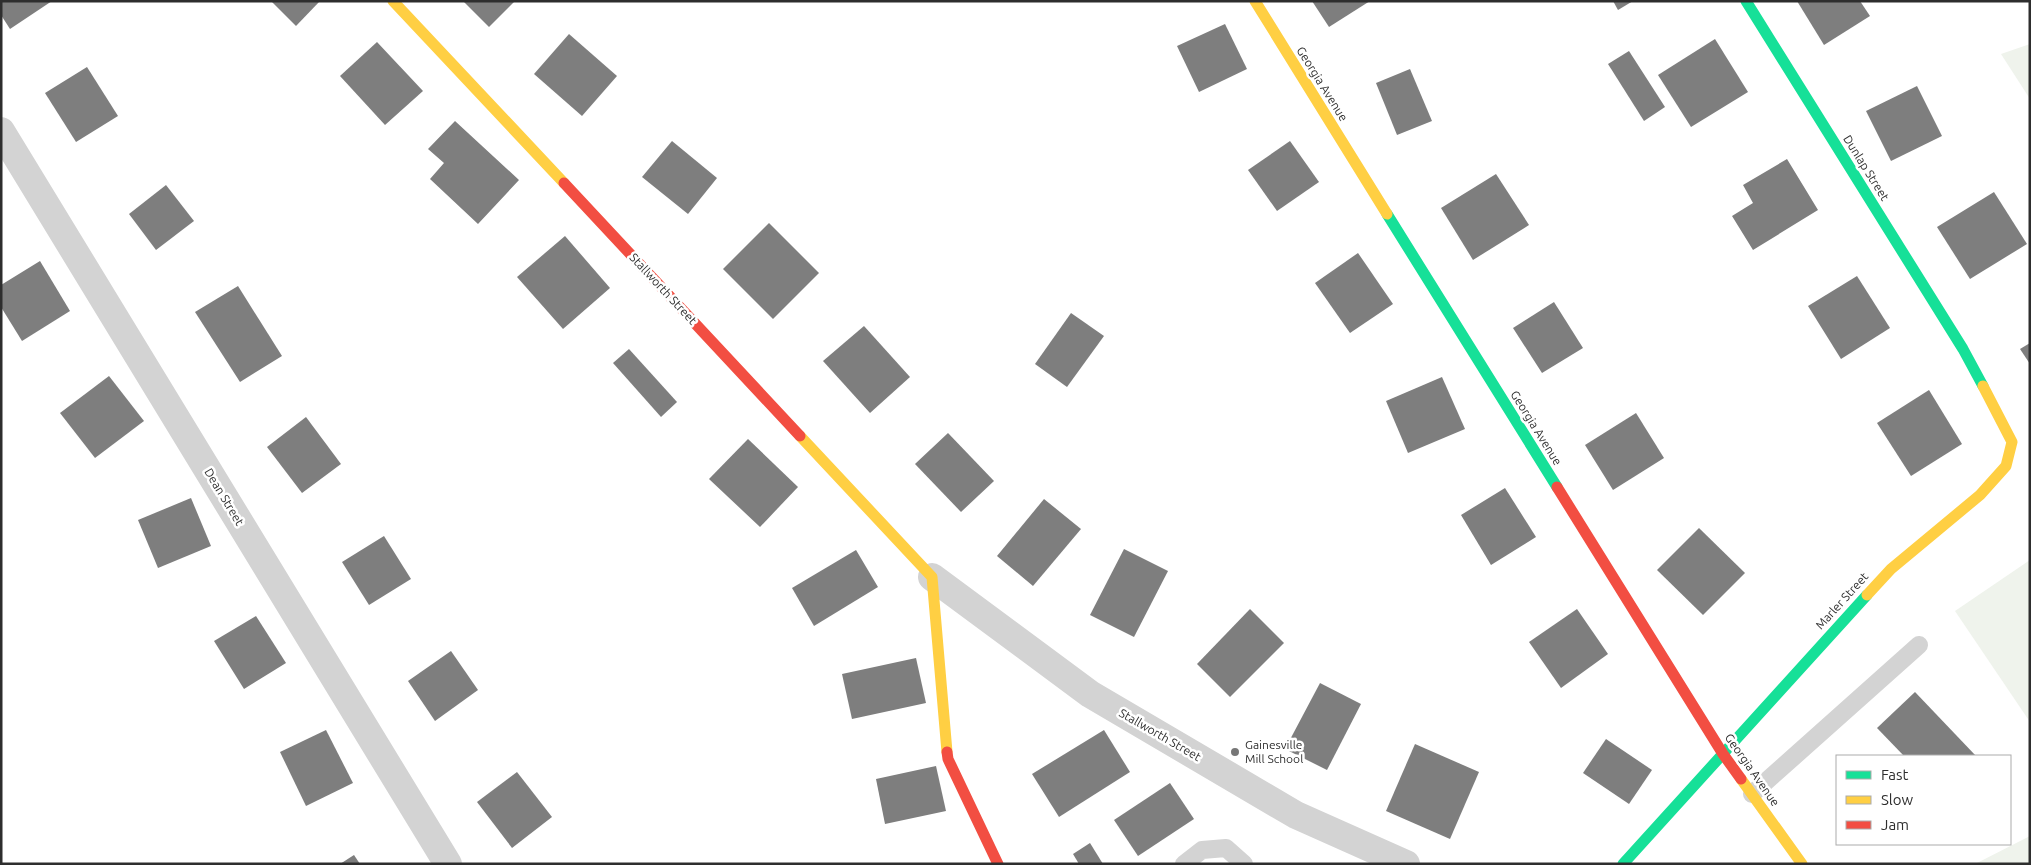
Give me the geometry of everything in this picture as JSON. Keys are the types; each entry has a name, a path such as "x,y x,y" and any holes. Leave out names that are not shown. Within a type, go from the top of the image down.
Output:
{"street":[{"name":"Stallworth Street","path":"393,1 932,577 1090,694 1296,814 1406,864"},
{"name":"Georgia Avenue","path":"1255,1 1723,754 1802,864"},
{"name":"Dunlap Street","path":"1746,1 1963,349"},
{"name":"Dean Street","path":"1,131 448,864"},
{"name":"Marler Street","path":"1623,864 1890,569 1980,495 2006,466 2012,442 1963,349"},
{"path":"932,577 948,759 998,864"}],"lane":[{"path":"1752,794 1833,724 1919,645"},
{"path":"1184,864 1202,850 1226,848 1244,864"}],"shaded area":[{"path":"2030,44 2030,99 2001,54"},
{"path":"2030,560 2030,722 1955,611"},
{"path":"2030,836 2030,864 1975,864"}],"building":[{"path":"1,1 52,1 10,29 1,15"},
{"path":"271,1 320,1 296,26"},
{"path":"463,1 515,1 489,27"},
{"path":"1312,1 1370,1 1329,27"},
{"path":"1613,1 1633,1 1618,10"},
{"path":"1797,1 1860,1 1870,16 1824,45"},
{"path":"1225,24 1247,69 1199,92 1177,46"},
{"path":"569,34 617,76 582,116 534,74"},
{"path":"1715,39 1748,92 1691,127 1658,75"},
{"path":"377,42 423,91 385,125 340,76"},
{"path":"1629,51 1665,107 1644,121 1608,64"},
{"path":"87,67 118,116 76,142 45,93"},
{"path":"1410,69 1432,121 1397,135 1376,83"},
{"path":"1917,86 1942,136 1891,161 1866,111"},
{"path":"455,121 519,180 478,224 430,179 444,163 428,149"},
{"path":"672,141 717,178 688,214 642,177"},
{"path":"1290,141 1319,182 1277,211 1248,170"},
{"path":"1787,159 1818,210 1753,250 1732,216 1753,203 1743,185"},
{"path":"1496,174 1529,225 1473,260 1441,208"},
{"path":"166,185 194,221 156,250 129,214"},
{"path":"1994,192 2027,244 1970,279 1937,227"},
{"path":"769,223 819,273 773,319 723,269"},
{"path":"565,236 610,288 563,329 517,277"},
{"path":"1358,253 1393,304 1350,333 1315,283"},
{"path":"40,261 70,311 22,341 1,307 1,285"},
{"path":"1857,276 1890,328 1841,359 1808,306"},
{"path":"238,286 282,356 240,382 195,312"},
{"path":"1554,302 1583,348 1542,373 1513,328"},
{"path":"1071,313 1104,336 1067,387 1035,364"},
{"path":"864,326 910,377 870,413 823,361"},
{"path":"2030,343 2030,364 2020,349"},
{"path":"629,349 677,402 661,417 613,363"},
{"path":"109,376 144,421 95,458 60,413"},
{"path":"1442,377 1465,429 1408,453 1386,401"},
{"path":"1929,390 1962,444 1911,476 1877,423"},
{"path":"1636,413 1664,458 1613,490 1585,445"},
{"path":"306,417 341,464 302,493 267,447"},
{"path":"948,433 994,481 961,512 915,464"},
{"path":"748,439 798,487 760,527 709,479"},
{"path":"1505,488 1536,537 1491,565 1461,515"},
{"path":"191,498 211,546 158,568 138,520"},
{"path":"1044,499 1081,529 1033,586 997,556"},
{"path":"1699,528 1745,573 1703,615 1657,570"},
{"path":"384,536 411,579 369,605 342,562"},
{"path":"1124,549 1168,571 1134,637 1090,615"},
{"path":"856,550 878,587 814,626 792,588"},
{"path":"1250,609 1284,643 1230,697 1197,664"},
{"path":"1577,609 1608,654 1561,688 1529,642"},
{"path":"256,616 286,663 244,689 214,641"},
{"path":"451,651 478,690 435,721 408,681"},
{"path":"916,658 926,703 852,719 842,674"},
{"path":"1320,683 1361,704 1327,770 1285,749"},
{"path":"1915,692 1975,755 1903,755 1877,728"},
{"path":"326,730 353,783 306,806 280,752"},
{"path":"1104,730 1130,772 1059,817 1032,774"},
{"path":"1606,739 1652,770 1629,804 1583,773"},
{"path":"1415,744 1479,772 1450,839 1386,811"},
{"path":"936,766 946,811 885,824 876,779"},
{"path":"517,772 552,817 512,848 477,802"},
{"path":"1170,783 1194,819 1138,856 1114,820"},
{"path":"1090,843 1103,864 1079,864 1073,854"},
{"path":"354,855 360,864 340,864"}],"traffic: fast":[{"path":"1746,1 1963,349 1983,386"},
{"path":"1387,214 1557,487"},
{"path":"1623,864 1867,595"}],"traffic: slow":[{"path":"393,1 564,183"},
{"path":"1255,1 1387,214"},
{"path":"1867,595 1891,569 1980,495 2006,466 2012,442 1983,386"},
{"path":"800,436 932,577 947,752"},
{"path":"1741,779 1802,864"}],"traffic: jam":[{"path":"564,183 800,436"},
{"path":"1557,487 1723,754 1741,779"},
{"path":"947,752 948,759 998,864"}],"place":[{"name":"Gainesville Mill School","path":"1235,752"}]}
